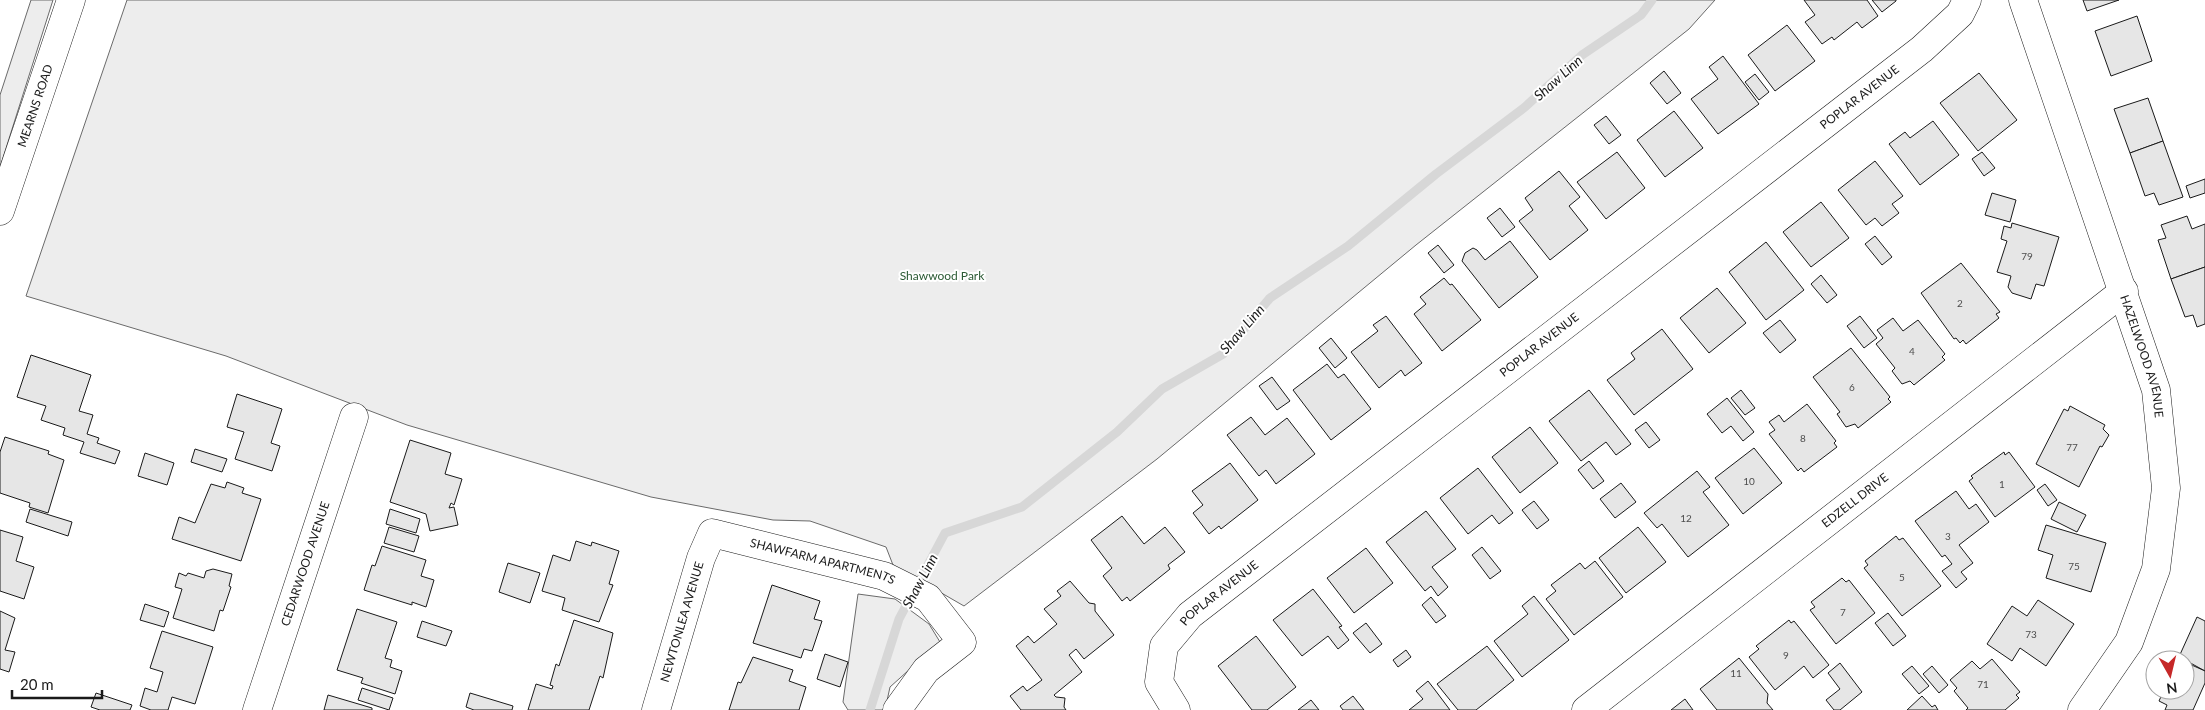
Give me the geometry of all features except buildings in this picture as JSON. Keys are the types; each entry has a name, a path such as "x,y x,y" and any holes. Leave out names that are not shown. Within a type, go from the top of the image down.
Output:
{"street":[{"name":"MEARNS ROAD","path":"0,211 71,0"},
{"name":"POPLAR AVENUE","path":"1176,710 1159,682 1164,646 1190,615 1922,49 1960,14 1967,0"},
{"name":"HAZELWOOD AVENUE","path":"2023,0 2156,390 2166,488 2156,569 2129,642 2082,710"},
{"name":"EDZELL DRIVE","path":"1586,710 2124,292"},
{"name":"CEDARWOOD AVENUE","path":"257,710 354,417"},
{"name":"NEWTONLEA AVENUE","path":"656,710 701,558 712,533"},
{"name":"SHAWFARM APARTMENTS","path":"712,533 884,576 928,598 962,642 926,670 897,710"}],"shaded area":[{"path":"31,0 53,0 0,167 0,95"},
{"name":"Shawwood Park","path":"127,0 1715,0 1689,29 1416,245 1157,459 964,606 893,565 886,547 810,521 773,520 651,497 407,425 226,356 26,296"},
{"path":"858,594 895,599 929,624 940,642 890,687 885,710 848,710 843,702"}],"waterway":[{"name":"Shaw Linn","path":"870,710 899,619 945,533 1022,507 1117,432 1162,389 1223,354 1270,298 1348,246 1436,174 1525,107 1582,55 1641,15 1652,0"}]}
